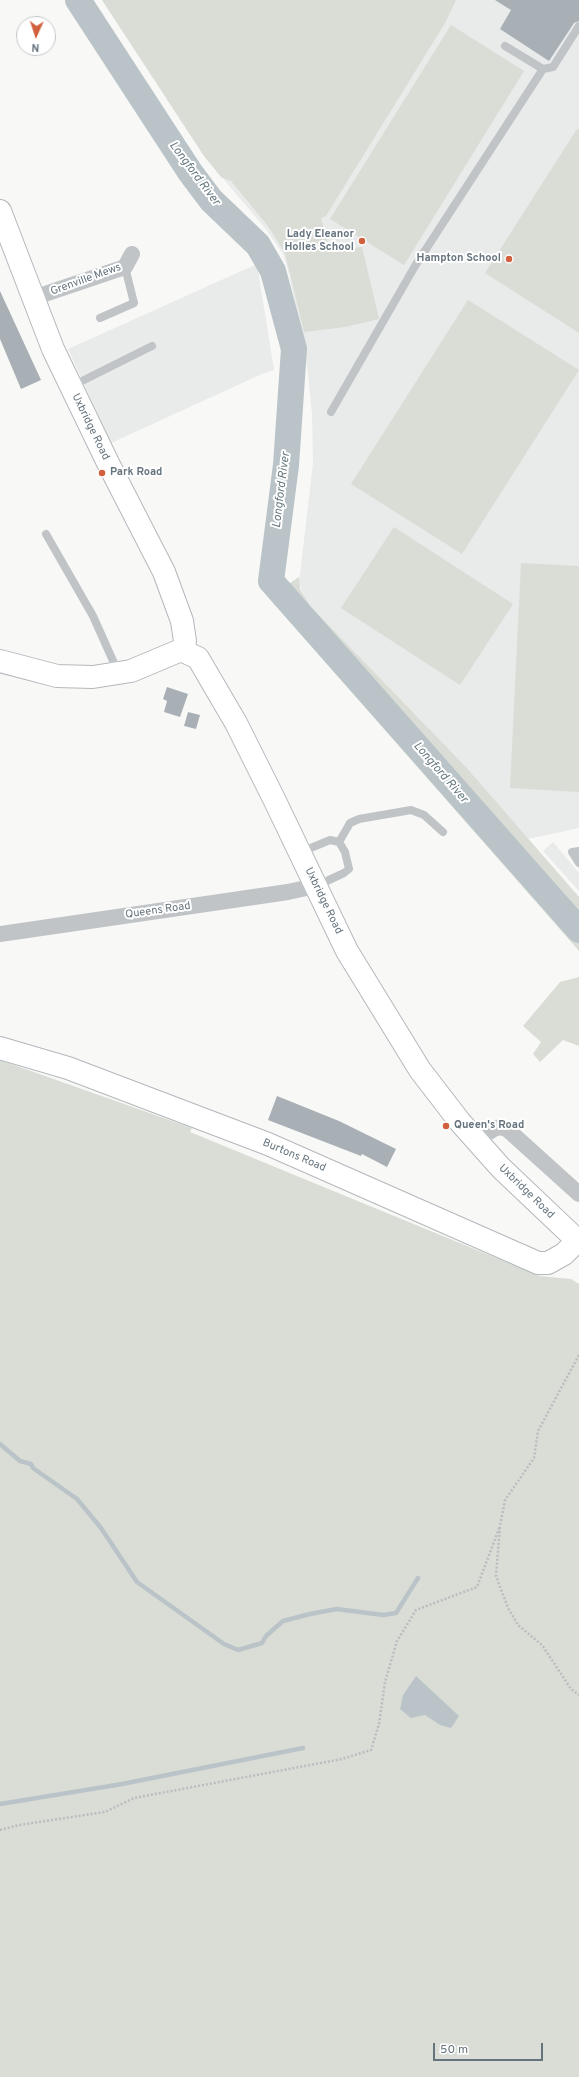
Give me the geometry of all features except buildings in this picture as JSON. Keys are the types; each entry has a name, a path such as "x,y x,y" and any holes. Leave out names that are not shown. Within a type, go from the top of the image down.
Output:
{"main road":[{"name":"Uxbridge Road","path":"0,211 33,298 70,386 164,572 182,621 185,648 198,658 236,723 347,951 420,1070 476,1140 541,1208 578,1241"},
{"path":"0,661 57,676 93,677 131,670 185,648"},
{"name":"Burtons Road","path":"0,1048 68,1068 268,1144 538,1263 548,1262 564,1254 578,1241"}],"street":[{"name":"Grenville Mews","path":"33,298 129,261"},
{"name":"Queens Road","path":"0,934 288,892 315,886"},
{"path":"476,1140 494,1129 500,1127 507,1129 579,1194"}],"lane":[{"path":"505,46 543,69 553,67 579,26"},
{"path":"330,412 415,266 543,69"},
{"path":"100,318 134,303 129,261"},
{"path":"70,386 152,346"},
{"path":"46,534 93,616 119,673"},
{"path":"339,842 350,823 359,819 411,810 424,815 443,832"},
{"path":"300,853 330,840 339,842 345,852 349,869 331,880 315,886"},
{"path":"579,851 572,852 579,863"}],"path":[{"path":"0,1830 105,1812 134,1798 342,1759 371,1750 379,1724 385,1682 397,1641 416,1610 477,1587 500,1526 506,1500 534,1458 538,1431 579,1355"},
{"path":"500,1526 496,1576 508,1608 518,1625 542,1645 571,1689 579,1695"}],"shaded area":[{"path":"102,0 579,0 579,828 528,839 466,767 320,617 305,599 299,583 313,463 312,414 306,355 288,270 283,254 265,228 204,156"},
{"path":"102,0 456,0 445,23 326,216 321,218 330,250 362,247 379,319 345,327 304,332 285,253 268,226 231,181 221,177 204,156"},
{"path":"451,25 524,71 404,265 330,219"},
{"path":"577,129 579,130 579,333 485,273"},
{"path":"257,264 274,370 262,374 111,443 68,349"},
{"path":"468,300 579,370 462,554 351,484"},
{"path":"394,527 513,604 460,685 341,608"},
{"path":"521,563 579,566 579,792 510,788"},
{"path":"299,577 300,589 310,606 466,767 579,897 579,951 268,597"},
{"path":"553,842 579,873 579,891 543,851"},
{"path":"579,977 579,1046 563,1040 540,1062 533,1054 541,1042 523,1026 560,982"},
{"path":"0,1060 192,1128 190,1132 540,1276 571,1279 579,1284 579,2077 0,2077"},
{"path":"416,1676 459,1716 451,1728 440,1725 425,1715 411,1718 400,1709 403,1695"}],"waterway":[{"name":"Longford River","path":"78,0 190,172 211,200 258,245 273,271 294,349 286,465 271,581 579,930"},
{"path":"0,1444 20,1461 31,1464 33,1468 77,1499 101,1528 137,1582 224,1644 238,1650 262,1643 266,1636 283,1621 310,1614 337,1609 383,1615 396,1613 418,1578"},
{"path":"0,1804 122,1784 303,1748"}],"place":[{"name":"Lady Eleanor Holles School","path":"362,241"},
{"name":"Hampton School","path":"509,259"},
{"name":"Park Road","path":"102,473"},
{"name":"Queen's Road","path":"446,1126"}]}
